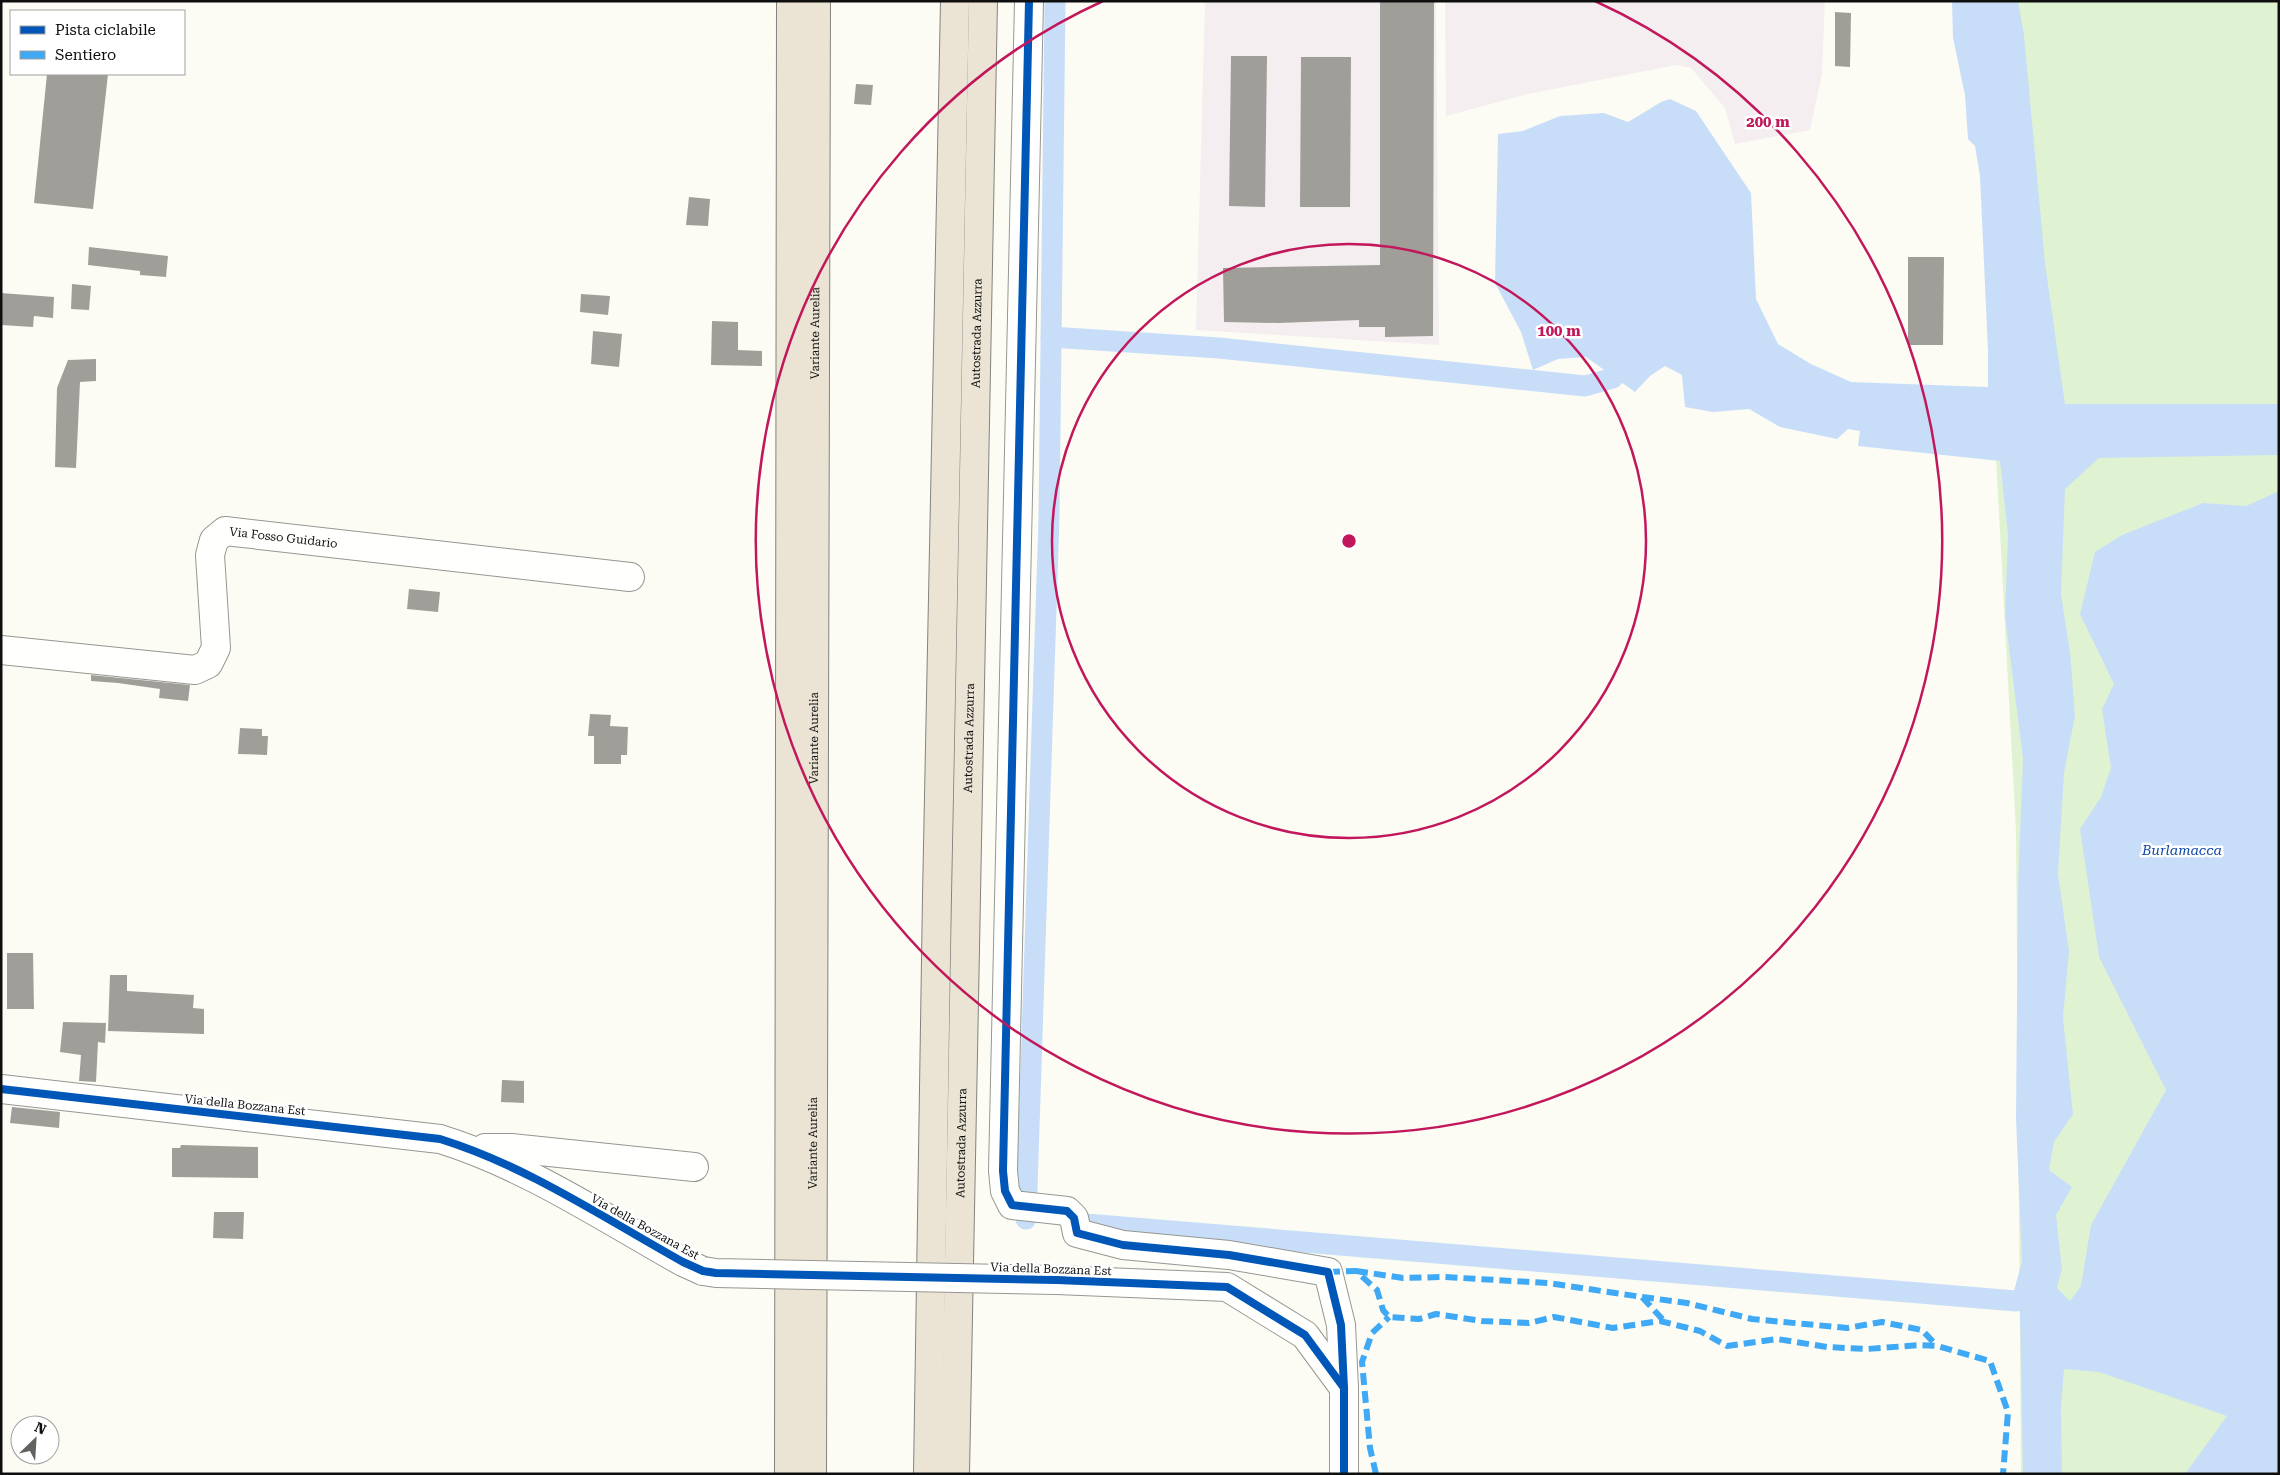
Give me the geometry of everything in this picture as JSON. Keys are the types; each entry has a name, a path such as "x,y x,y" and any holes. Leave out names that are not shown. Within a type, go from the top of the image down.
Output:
{"highway":[{"name":"Variante Aurelia","path":"789,1474 791,1"},
{"name":"Variante Aurelia","path":"812,1474 816,1"},
{"path":"928,1474 936,906 955,1"},
{"name":"Autostrada Azzurra","path":"956,1474 983,1"}],"street":[{"path":"1029,1 1003,1171 1005,1191 1024,1205 1066,1211 1075,1226 1123,1245 1229,1255 1328,1272 1341,1325 1344,1388 1344,1474"},
{"name":"Via Fosso Guidario","path":"1,650 195,670 208,664 216,648 210,555 214,540 225,532 630,577"},
{"name":"Via della Bozzana Est","path":"1,1089 440,1139 468,1148 511,1166 683,1262 703,1271 726,1274 1058,1280 1227,1287 1305,1335 1344,1388"},
{"path":"468,1148 511,1148 694,1167"}],"shaded area":[{"path":"1205,1 1436,1 1439,345 1196,330"},
{"path":"1445,1 1825,1 1822,74 1810,130 1735,144 1725,108 1691,68 1676,65 1528,94 1446,116"}],"green space":[{"path":"1961,1 2279,1 2279,1474 2021,1474 2016,832 1981,175"}],"water":[{"name":"Burlamacca","path":"1952,1 2018,1 2024,35 2045,263 2065,404 2279,404 2279,455 2099,458 2065,489 2061,594 2070,652 2075,716 2064,773 2058,874 2069,951 2063,1018 2073,1114 2054,1142 2049,1170 2072,1187 2056,1215 2062,1269 2057,1288 2070,1301 2081,1286 2091,1225 2166,1090 2099,957 2080,829 2101,797 2111,768 2102,709 2114,684 2080,614 2095,552 2122,535 2203,503 2246,506 2279,491 2279,1474 2185,1474 2227,1416 2099,1372 2064,1369 2061,1407 2062,1474 2023,1474 2020,1313 2014,1291 2022,1261 2016,1119 2018,886 2023,759 2005,616 2008,535 2000,461 1858,446 1860,431 1848,429 1837,439 1780,427 1749,409 1713,412 1685,407 1682,375 1665,366 1650,376 1635,392 1586,357 1558,359 1533,370 1521,332 1495,283 1498,134 1523,131 1560,116 1604,113 1628,122 1661,102 1670,99 1696,111 1751,193 1756,299 1778,344 1811,364 1851,382 1988,387 1980,176 1975,146 1968,139 1965,95 1953,38"}],"building":[{"path":"1380,1 1434,1 1433,336 1385,337 1385,327 1359,327 1359,320 1278,323 1224,322 1223,268 1380,265"},
{"path":"1835,12 1851,13 1850,67 1835,66"},
{"path":"1231,56 1267,56 1265,207 1229,206"},
{"path":"1301,57 1351,57 1350,207 1300,207"},
{"path":"47,75 108,75 93,209 34,203"},
{"path":"856,84 873,85 871,105 854,104"},
{"path":"689,197 710,199 708,226 686,225"},
{"path":"89,247 168,256 166,277 140,275 140,271 88,265"},
{"path":"1908,257 1944,257 1943,345 1908,345"},
{"path":"72,284 91,286 89,310 71,309"},
{"path":"1,293 54,297 53,318 34,316 33,327 1,325"},
{"path":"581,294 610,296 608,315 580,312"},
{"path":"712,321 738,322 738,350 762,351 762,366 711,365"},
{"path":"593,331 622,334 619,367 591,364"},
{"path":"96,359 96,381 80,382 76,468 55,467 57,388 68,360"},
{"path":"409,589 440,592 438,612 407,609"},
{"path":"91,675 190,685 188,701 159,698 160,689 91,681"},
{"path":"590,714 611,715 610,726 628,727 627,755 621,755 621,764 594,764 594,736 588,736"},
{"path":"240,728 262,729 262,736 268,736 267,755 238,754"},
{"path":"7,953 33,953 34,1009 7,1009"},
{"path":"110,975 127,975 127,991 194,995 193,1008 204,1009 204,1034 108,1031"},
{"path":"63,1022 106,1023 105,1043 98,1042 96,1082 79,1081 81,1055 60,1052"},
{"path":"502,1080 524,1081 524,1103 501,1102"},
{"path":"12,1107 60,1112 59,1128 10,1123"},
{"path":"181,1145 258,1147 258,1178 172,1177 172,1148 180,1148"},
{"path":"214,1212 244,1212 243,1239 213,1238"}],"waterway":[{"path":"1026,1219 1049,518 1055,1"},
{"path":"1051,337 1219,348 1585,386 1613,378"},
{"path":"1074,1223 2016,1301"}],"marked path":[{"path":"1356,1271 1403,1278 1444,1277 1548,1283 1642,1297 1665,1322"},
{"path":"1328,1272 1356,1271 1377,1290 1383,1310 1389,1317 1419,1319 1436,1314 1482,1321 1529,1323 1554,1317 1613,1328 1660,1321 1700,1331 1727,1346 1777,1339 1827,1347 1867,1349 1920,1345 1937,1346 1990,1361 2008,1412 2003,1474"},
{"path":"1642,1297 1687,1303 1752,1319 1847,1328 1882,1322 1922,1330 1937,1346"},
{"path":"1376,1474 1370,1448 1362,1362 1372,1333 1389,1317"}],"cycle path":[{"path":"1029,1 1003,1171 1005,1191 1012,1205 1067,1211 1074,1218 1077,1233 1123,1245 1229,1255 1328,1272 1341,1325 1344,1388 1344,1474"},
{"path":"1,1089 440,1139 504,1163 534,1178 683,1262 703,1271 716,1273 1057,1280 1227,1287 1305,1335 1344,1388"}]}
